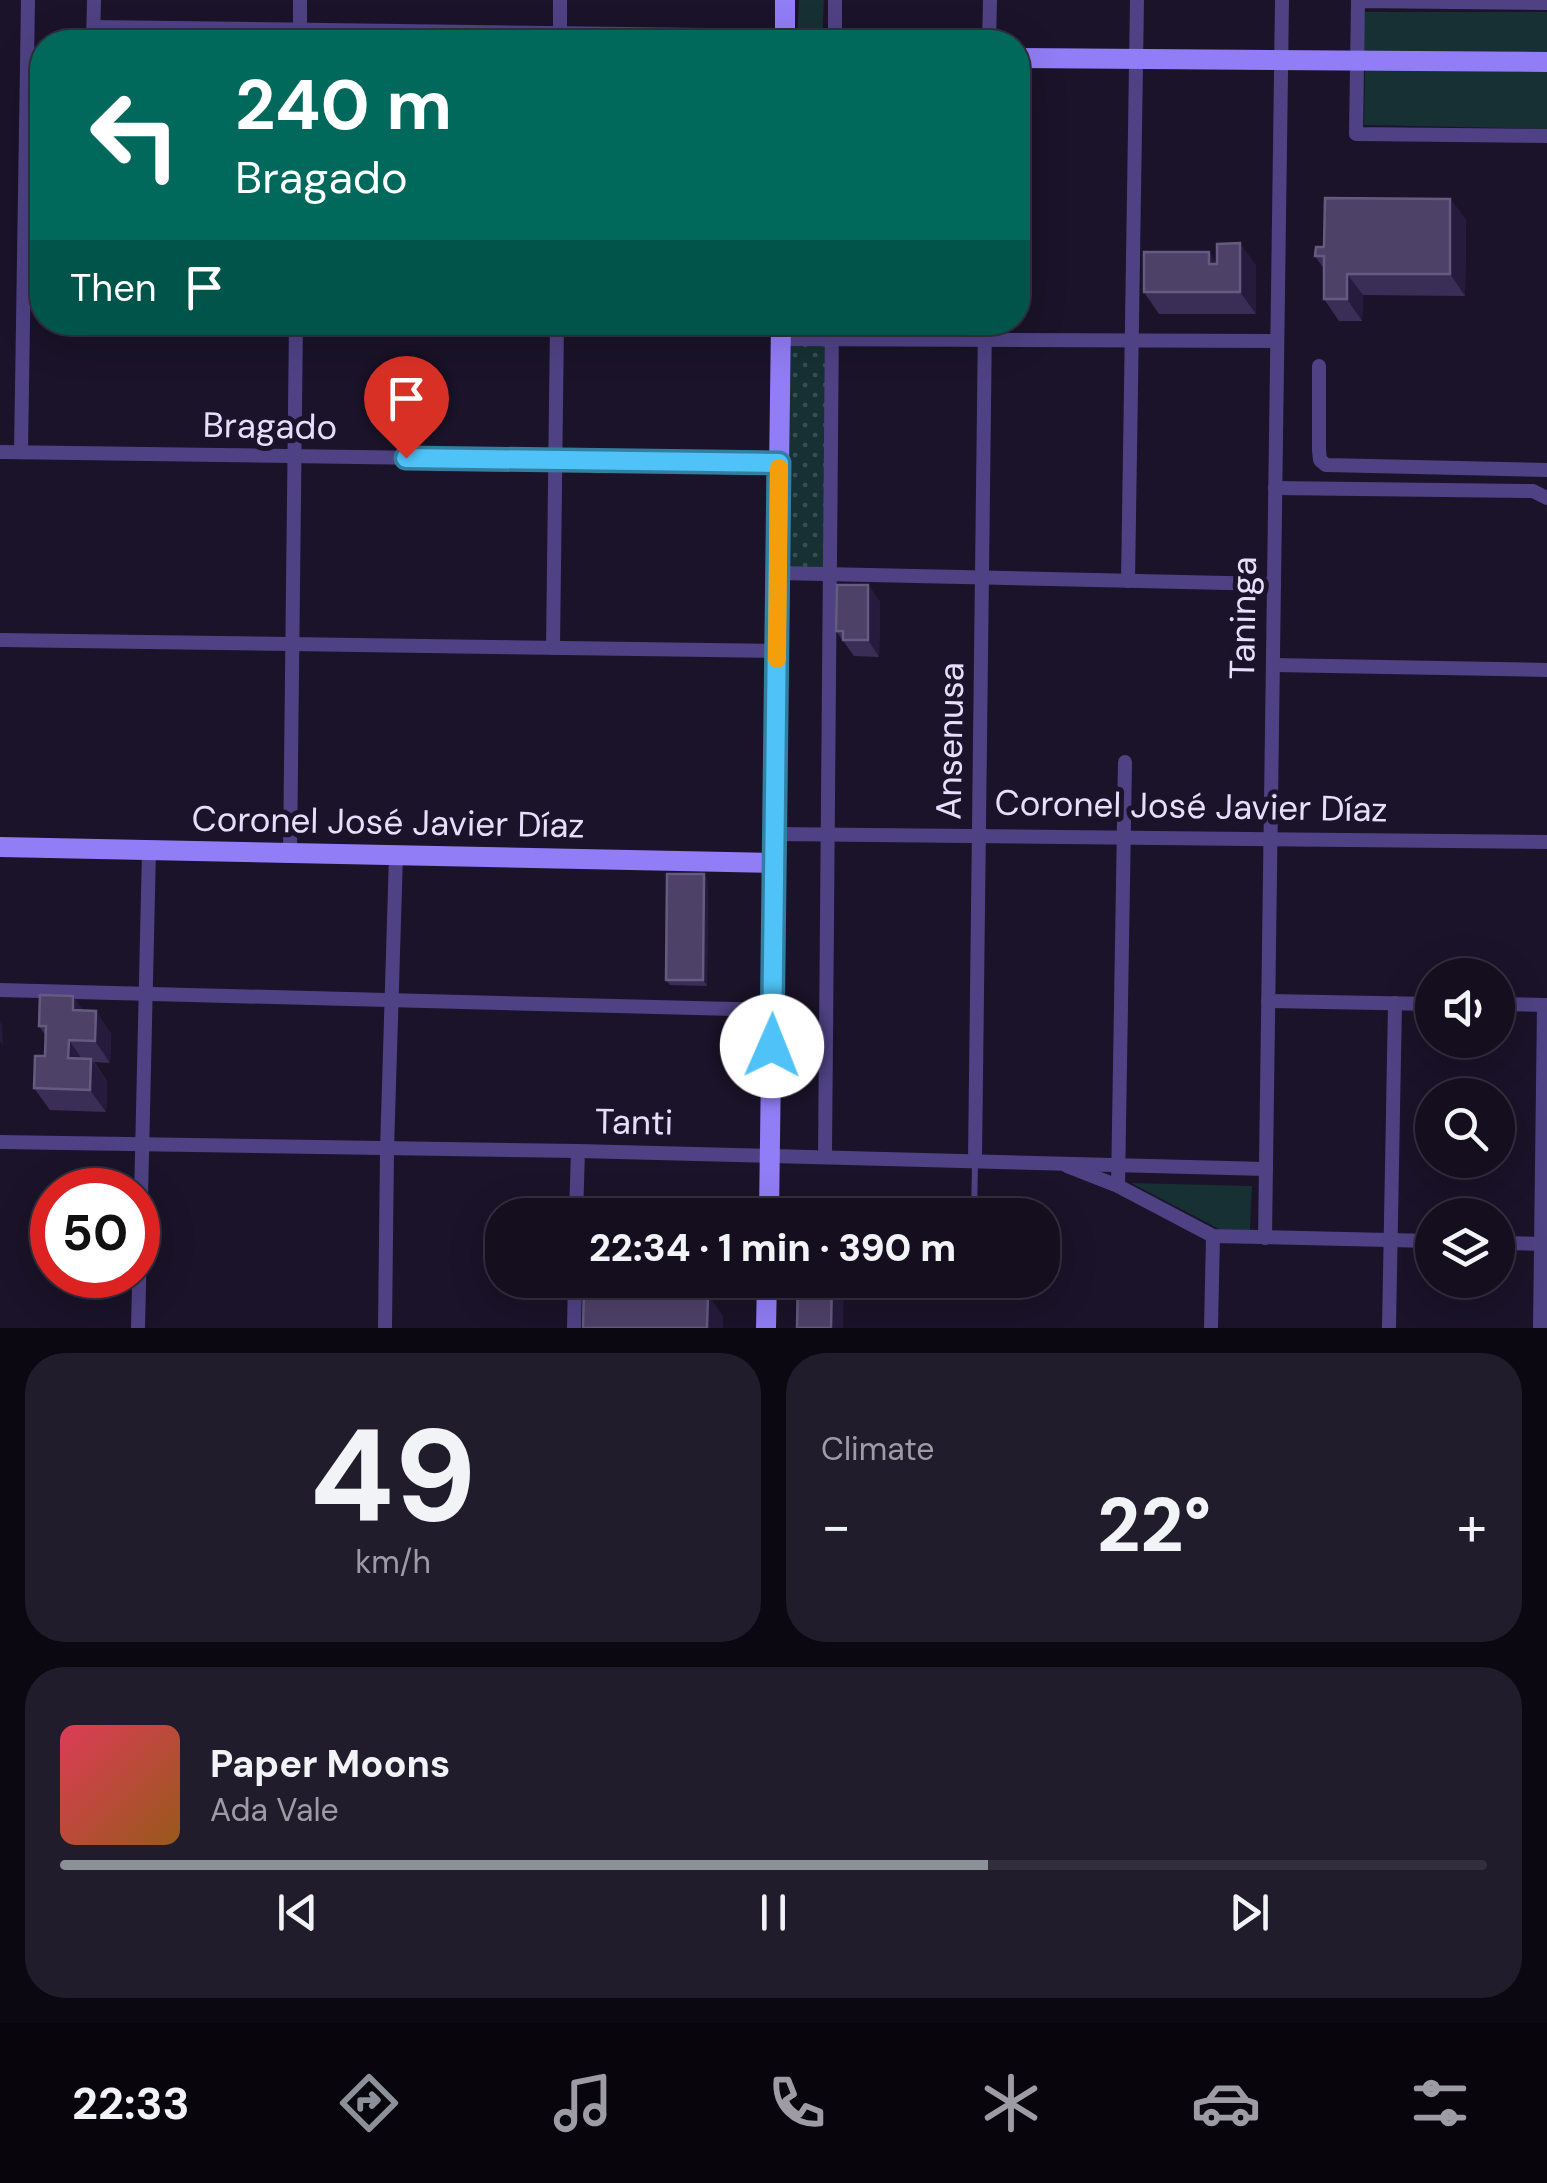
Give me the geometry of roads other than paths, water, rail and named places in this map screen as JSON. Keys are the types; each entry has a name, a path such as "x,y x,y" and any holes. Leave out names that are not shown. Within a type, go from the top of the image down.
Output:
{"main road":[{"path":"785,30 786,0"},
{"path":"1030,58 1547,62"},
{"path":"769,1198 781,335"},
{"name":"Coronel José Javier Díaz","path":"0,847 774,863"},
{"path":"766,1328 767,1298"}],"street":[{"path":"21,452 28,0"},
{"path":"94,0 94,30"},
{"path":"300,0 300,30"},
{"path":"560,0 560,30"},
{"path":"835,0 835,30"},
{"path":"989,30 990,0"},
{"path":"1128,581 1137,0"},
{"name":"Taninga","path":"1265,1238 1282,0"},
{"path":"1547,3 1358,1 1356,134 1547,136"},
{"path":"290,853 296,335"},
{"path":"553,648 557,335"},
{"path":"806,335 832,339 1277,341"},
{"path":"825,1156 832,335"},
{"name":"Ansenusa","path":"974,1160 985,335"},
{"path":"1319,366 1320,460 1326,465 1547,470"},
{"name":"Bragado","path":"0,452 779,463"},
{"path":"1461,470 1462,490"},
{"path":"1275,488 1533,491 1547,498"},
{"path":"778,574 1274,584"},
{"path":"0,640 777,651"},
{"path":"1273,665 1547,670"},
{"path":"1118,1186 1125,762"},
{"name":"Coronel José Javier Díaz","path":"774,834 1547,842"},
{"path":"138,1328 149,850"},
{"path":"385,1328 386,1150 396,855"},
{"path":"0,990 772,1010"},
{"path":"1268,1002 1415,1004"},
{"path":"1389,1328 1395,1003"},
{"path":"1515,1004 1545,1005 1540,1328"},
{"name":"Tanti","path":"0,1142 1266,1168"},
{"path":"577,1198 578,1151"},
{"path":"1057,1162 1118,1186 1212,1236 1415,1241"},
{"path":"1211,1328 1212,1236"},
{"path":"1515,1243 1544,1244"},
{"path":"574,1328 575,1298"}],"lane":[{"path":"974,1160 974,1198"}]}
